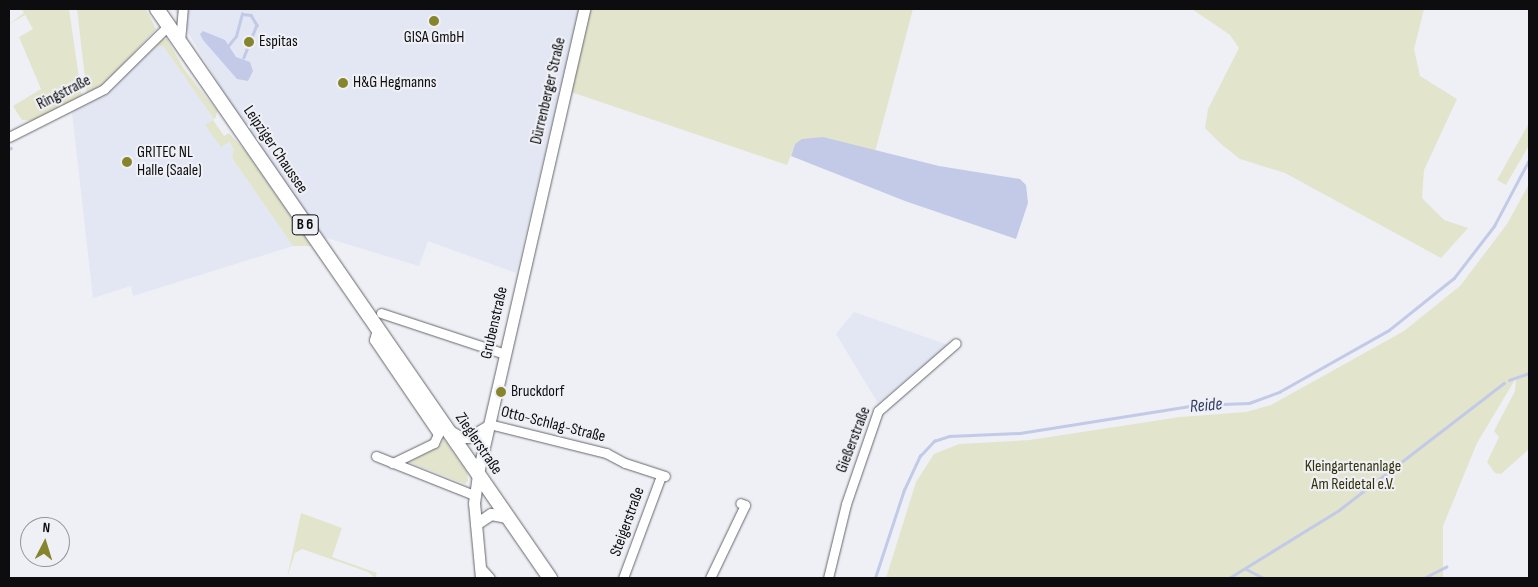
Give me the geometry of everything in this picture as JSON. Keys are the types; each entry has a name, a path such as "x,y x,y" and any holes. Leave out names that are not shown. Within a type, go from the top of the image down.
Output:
{"main road":[{"name":"Leipziger Chaussee","path":"161,10 180,42 362,308"},
{"name":"Zieglerstraße","path":"362,308 443,432 478,473 506,517 550,578"}],"street":[{"path":"180,42 183,9"},
{"name":"Dürrenberger Straße","path":"545,180 584,9"},
{"name":"Ringstraße","path":"9,137 98,93 169,25"},
{"name":"Grubenstraße","path":"481,573 474,495 488,425 545,180"},
{"path":"381,313 505,354"},
{"name":"Gießerstraße","path":"828,578 846,504 878,411 956,343"},
{"path":"393,463 434,443 443,432 470,437 488,425"},
{"name":"Otto-Schlag-Straße","path":"488,425 606,453 663,476"},
{"path":"376,456 474,495"},
{"name":"Steigerstraße","path":"623,578 663,476"},
{"path":"710,578 745,504 740,503"},
{"path":"476,524 491,514 506,517"},
{"path":"481,573 490,578"}],"shaded area":[{"path":"174,9 580,9 516,273 428,241 419,266 327,238 324,240 236,113"},
{"path":"163,46 214,119 205,126 228,142 234,150 232,158 293,246 133,296 131,286 93,298 72,112 101,97 151,47"},
{"path":"854,312 948,345 878,403 836,334"}],"green space":[{"path":"22,9 69,9 82,99 34,121 22,120 13,106 41,89 19,37 33,29 25,15 9,24 24,13"},
{"path":"77,9 146,9 156,29 109,80 87,96"},
{"path":"588,9 913,9 875,152 823,137 795,144 787,165 571,92"},
{"path":"1192,9 1424,9 1414,49 1420,76 1457,99 1424,170 1422,198 1444,220 1468,228 1441,258 1285,173 1240,159 1221,144 1205,128 1208,109 1239,48 1230,35"},
{"path":"161,38 167,39 184,69 217,111 214,119 163,46 151,47"},
{"path":"214,119 224,136 229,133 246,152 311,246 293,246 232,158 234,150 229,142 221,147 205,125"},
{"path":"1529,123 1529,145 1506,185 1497,180"},
{"name":"Kleingartenanlage Am Reidetal e.V.","path":"1529,184 1529,449 1501,474 1495,473 1487,462 1499,437 1494,431 1515,391 1516,378 1477,443 1443,526 1443,578 886,578 916,482 934,454 959,444 1030,440 1180,417 1246,412 1271,405 1404,331 1460,286 1507,224"},
{"path":"443,438 467,472 468,481 465,484 409,462 441,445"},
{"path":"301,513 342,528 332,557 377,573 375,578 368,572 302,549 295,553 287,578"}],"water":[{"path":"203,31 225,40 236,57 250,62 253,71 248,81 237,79 203,40 200,34"},
{"path":"823,137 939,166 1020,179 1026,185 1028,203 1016,239 905,201 791,156 795,144 802,139"}],"waterway":[{"path":"228,46 236,36 242,14 251,15 257,25 244,58"},
{"name":"Reide","path":"875,578 904,490 920,456 934,441 949,436 1020,433 1196,405 1249,403 1279,392 1389,330 1454,278 1494,226 1529,160"},
{"path":"1509,380 1529,373"},
{"path":"1229,578 1339,510 1504,383"},
{"path":"1424,578 1446,567"},
{"path":"1246,569 1264,578"}],"place":[{"name":"GISA GmbH","path":"434,21"},
{"name":"Espitas","path":"249,42"},
{"name":"H&G Hegmanns","path":"343,83"},
{"name":"GRITEC NL Halle (Saale)","path":"127,162"},
{"name":"Bruckdorf","path":"501,392"}]}
